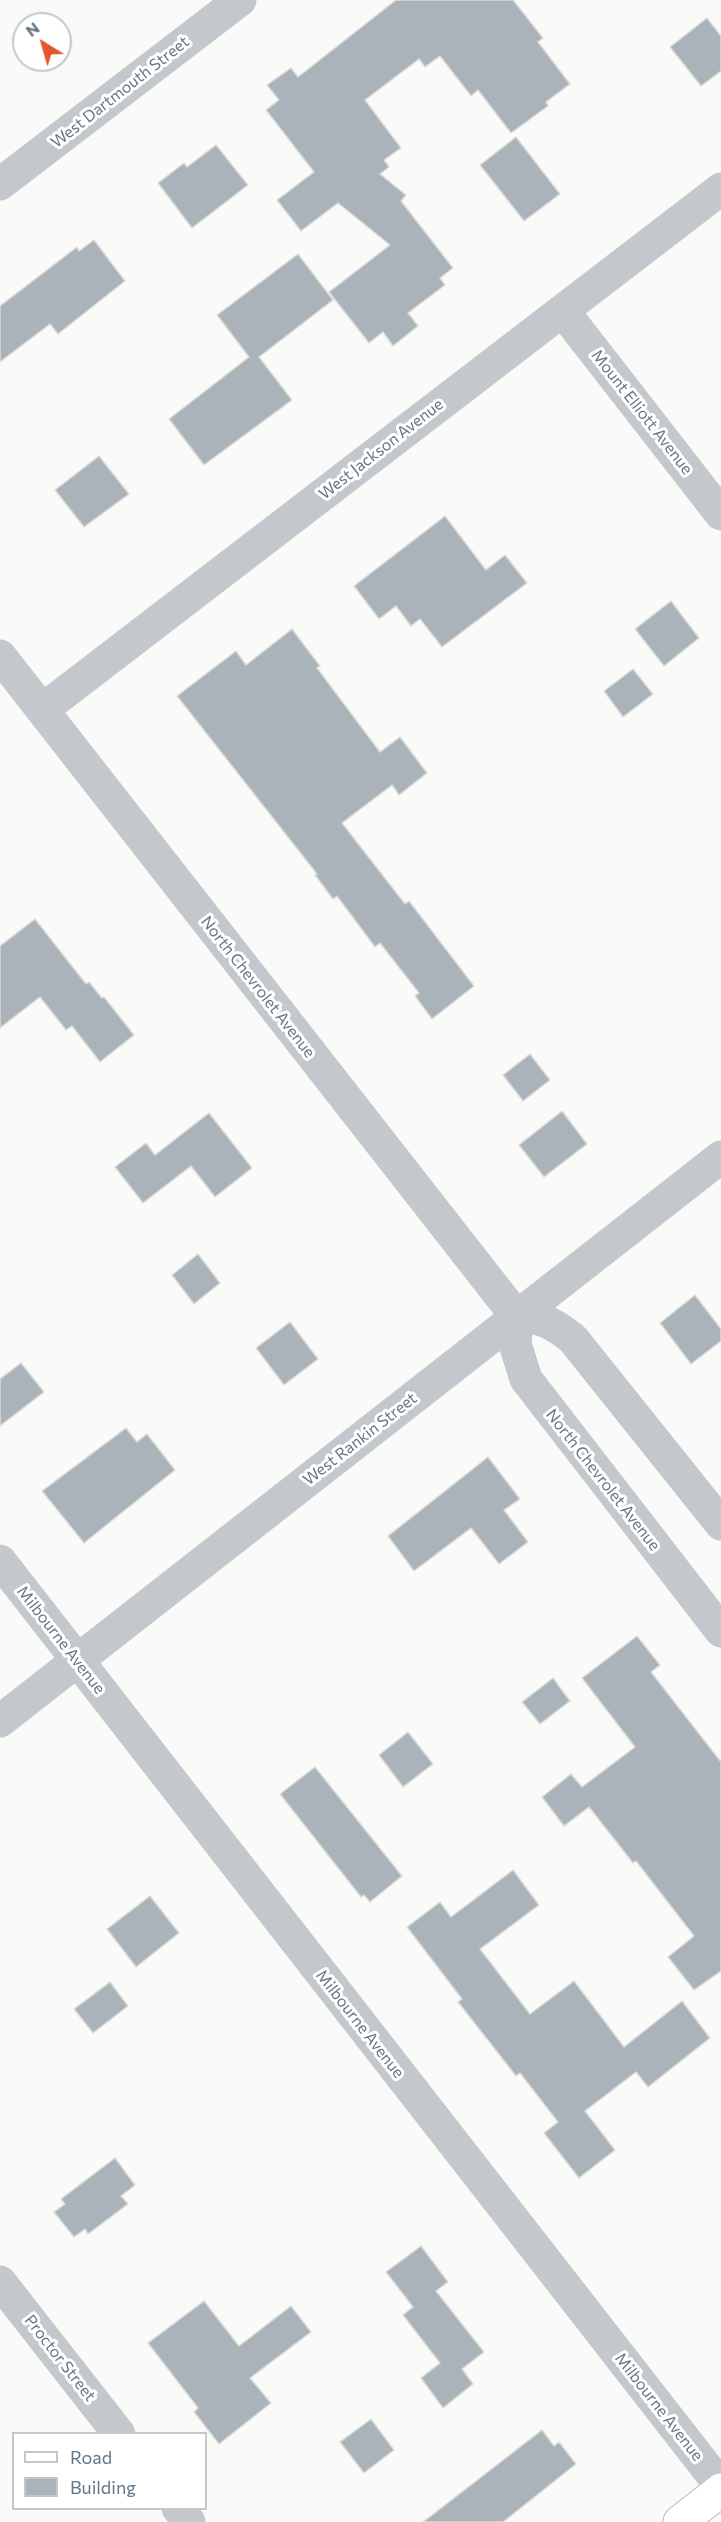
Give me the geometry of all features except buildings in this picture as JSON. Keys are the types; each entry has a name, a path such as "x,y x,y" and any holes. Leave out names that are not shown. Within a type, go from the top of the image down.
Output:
{"street":[{"name":"West Dartmouth Street","path":"0,184 240,0"},
{"name":"West Jackson Avenue","path":"42,710 721,189"},
{"name":"Mount Elliott Avenue","path":"563,311 721,514"},
{"name":"North Chevrolet Avenue","path":"0,656 517,1317 515,1344 526,1379 721,1631"},
{"name":"West Rankin Street","path":"0,1722 721,1157"},
{"path":"517,1317 526,1316 547,1321 573,1339 721,1524"},
{"name":"Milbourne Avenue","path":"0,1561 721,2488"},
{"name":"Proctor Street","path":"0,2282 118,2432"},
{"path":"680,2522 721,2488"},
{"path":"180,2510 189,2522"}]}
